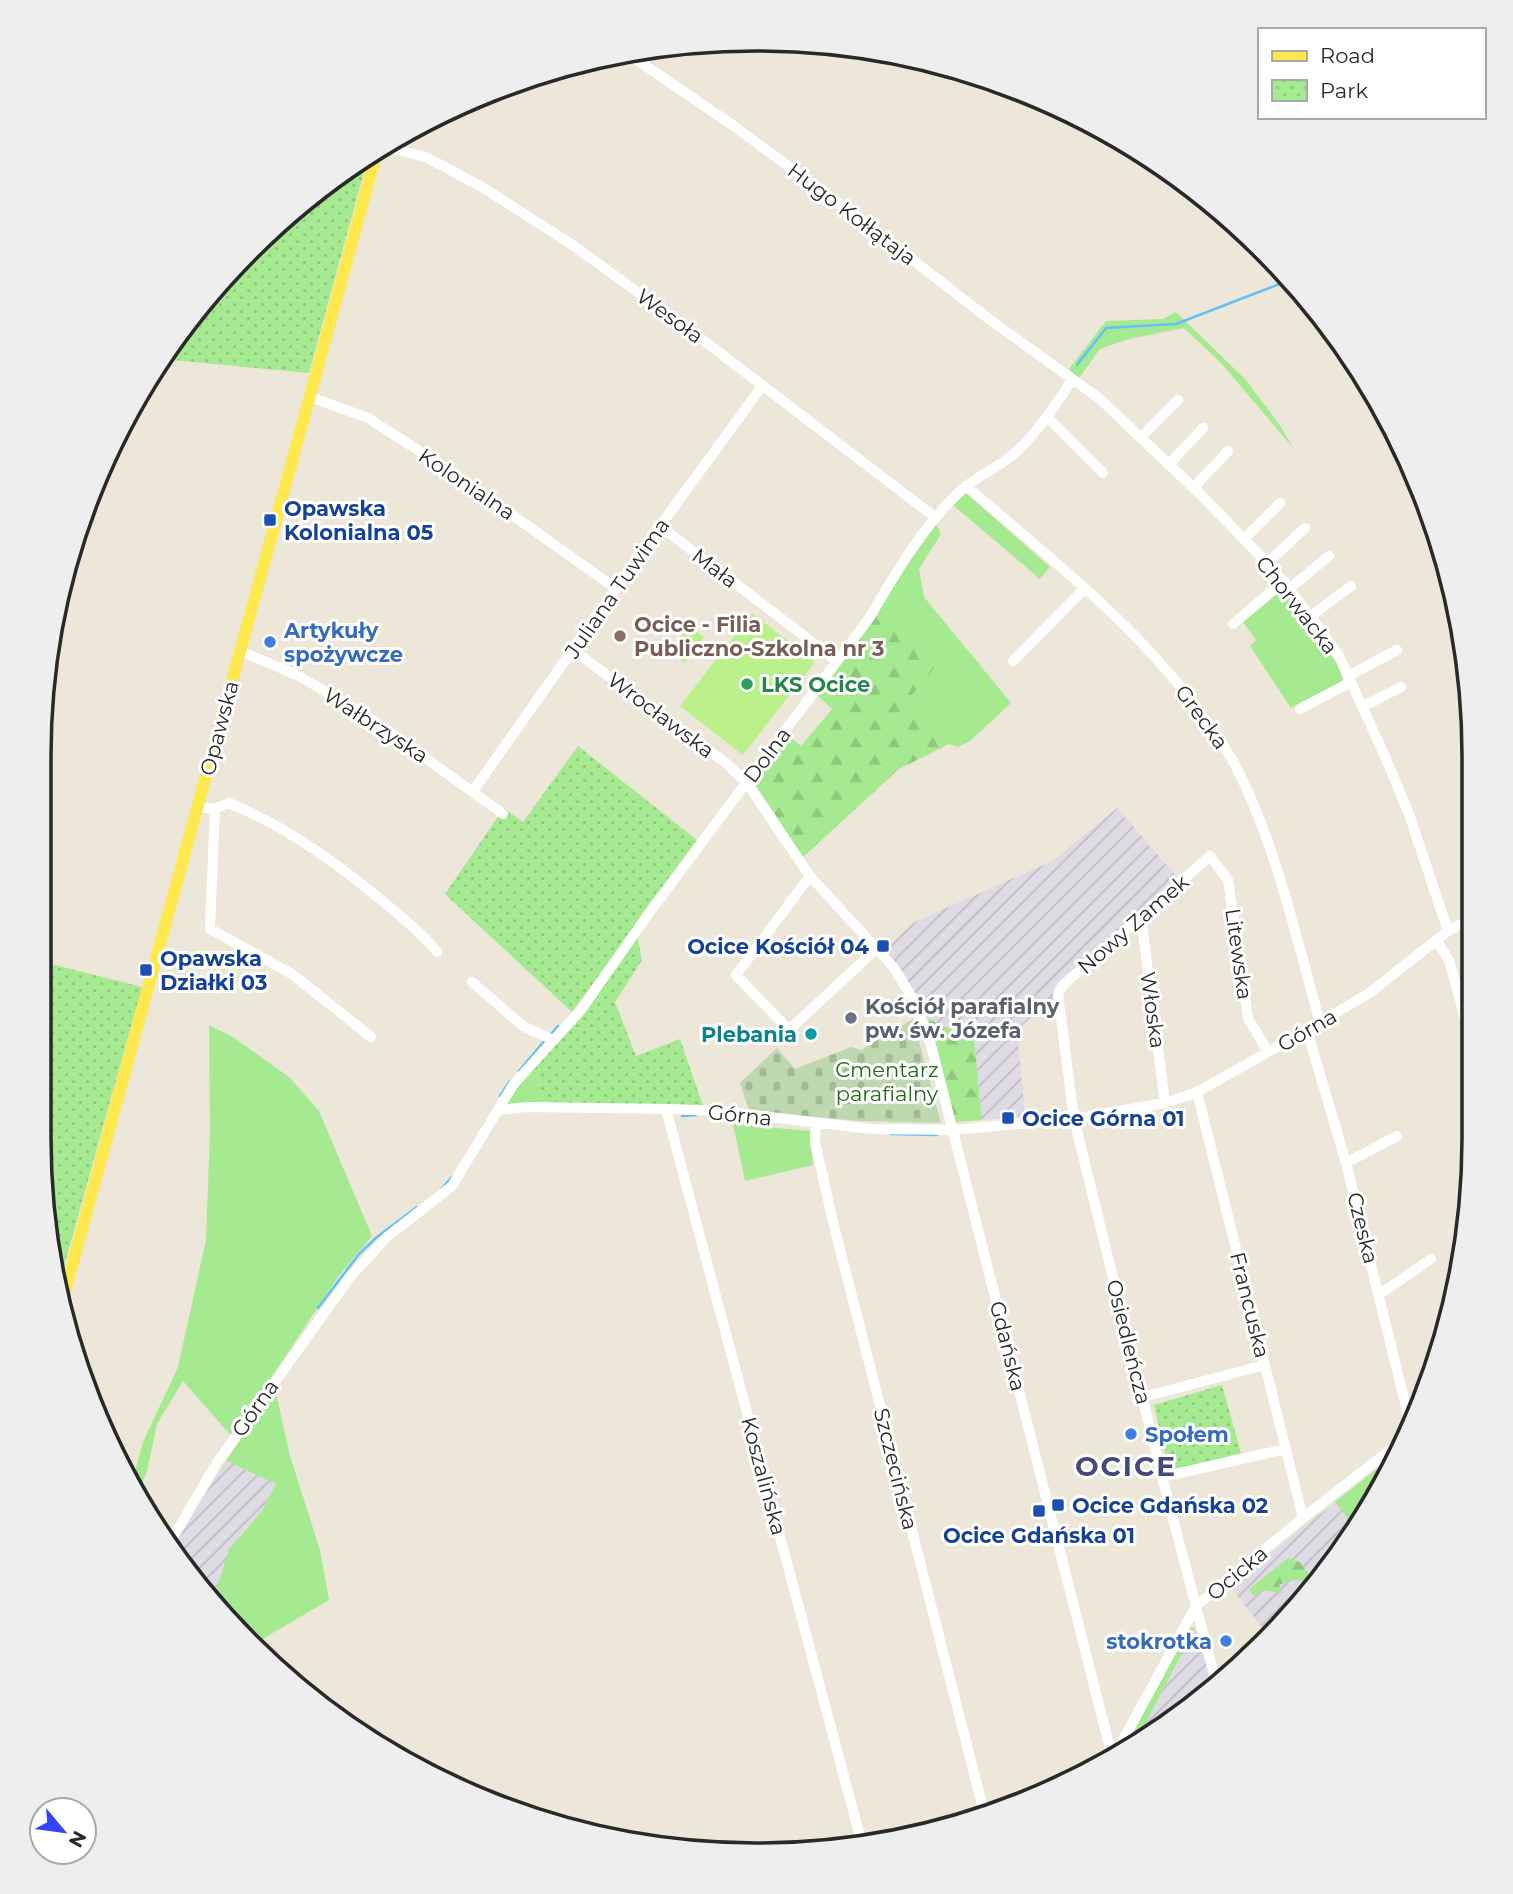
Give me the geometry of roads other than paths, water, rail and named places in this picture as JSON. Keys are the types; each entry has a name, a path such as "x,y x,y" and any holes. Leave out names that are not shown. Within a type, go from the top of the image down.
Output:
{"main road":[{"name":"Opawska","path":"67,1286 373,164"}],"street":[{"name":"Hugo Kołłątaja","path":"638,61 731,124 1072,380"},
{"name":"Wesoła","path":"397,149 428,158 482,187 571,244 936,518"},
{"name":"Dolna","path":"499,1110 513,1085 548,1038 581,1010 649,913 837,661 936,518 966,486 1013,455 1047,417 1072,380"},
{"name":"Chorwacka","path":"1072,380 1100,399 1194,487 1286,585 1339,656 1409,814 1448,931"},
{"name":"Juliana Tuwima","path":"473,791 615,588 762,386"},
{"name":"Kolonialna","path":"310,397 368,418 456,474 615,588"},
{"path":"1141,438 1178,400"},
{"path":"1047,417 1103,473"},
{"path":"1169,464 1203,428"},
{"path":"1194,487 1228,451"},
{"name":"Grecka","path":"966,486 1084,588 1130,632 1187,693 1234,763 1271,845 1320,1022"},
{"path":"1244,539 1280,503"},
{"name":"Mała","path":"660,526 837,661"},
{"path":"1267,563 1304,528"},
{"path":"1233,624 1329,556"},
{"path":"1311,617 1351,586"},
{"path":"1013,661 1084,588"},
{"name":"Wrocławska","path":"573,650 726,763 746,782"},
{"path":"1300,709 1397,650"},
{"name":"Wałbrzyska","path":"240,651 298,675 363,713 503,814"},
{"path":"1362,707 1401,687"},
{"name":"Gdańska","path":"746,782 810,876 894,968 915,1002 931,1045 1110,1748"},
{"path":"197,807 215,809 229,803 262,816 354,877 427,939 437,952"},
{"path":"215,809 210,929 292,974 371,1037"},
{"name":"Nowy Zamek","path":"1074,1119 1058,994 1062,986 1210,856"},
{"name":"Litewska","path":"1210,856 1228,880 1248,1018 1268,1052"},
{"path":"810,876 736,975 789,1030 876,949"},
{"name":"Włoska","path":"1141,917 1165,1103"},
{"name":"Górna","path":"174,1536 216,1464 350,1277 387,1237 452,1186 499,1110 527,1107 718,1111 872,1129 953,1130 1074,1119 1165,1103 1197,1092 1307,1031 1371,992 1436,940 1462,924"},
{"path":"1436,940 1449,960 1462,1008"},
{"path":"472,982 523,1026 548,1038"},
{"name":"Czeska","path":"1307,1031 1346,1163 1407,1411"},
{"name":"Francuska","path":"1197,1092 1303,1518"},
{"name":"Koszalińska","path":"666,1109 860,1835"},
{"name":"Osiedleńcza","path":"1074,1119 1162,1477 1214,1674"},
{"name":"Szczecińska","path":"816,1124 816,1142 834,1226 983,1806"},
{"path":"1346,1163 1396,1136"},
{"path":"1380,1294 1431,1259"},
{"path":"1143,1397 1265,1366"},
{"path":"1162,1477 1286,1449"},
{"name":"Ocicka","path":"1123,1740 1196,1606 1388,1451"}],"waterway":[{"path":"1077,365 1106,328 1176,324 1280,284"},
{"path":"551,1034 558,1026"},
{"path":"519,1071 546,1039"},
{"path":"500,1096 510,1081"},
{"path":"682,1116 696,1115"},
{"path":"891,1134 937,1135"},
{"path":"442,1188 452,1177"},
{"path":"318,1308 359,1254 417,1207"}],"place":[{"name":"Opawska Kolonialna 05","path":"270,520"},
{"name":"Ocice - Filia Publiczno-Szkolna nr 3","path":"620,636"},
{"name":"Artykuły spożywcze","path":"270,642"},
{"name":"LKS Ocice","path":"747,684"},
{"name":"Ocice Kościół 04","path":"883,946"},
{"name":"Opawska Działki 03","path":"146,970"},
{"name":"Kościół parafialny pw. św. Józefa","path":"851,1018"},
{"name":"Plebania","path":"811,1034"},
{"name":"Ocice Górna 01","path":"1008,1118"},
{"name":"Społem","path":"1131,1434"},
{"name":"Ocice Gdańska 02","path":"1058,1505"},
{"name":"Ocice Gdańska 01","path":"1039,1511"},
{"name":"stokrotka","path":"1226,1641"}],"district":[{"name":"OCICE","path":"1126,1466"}],"park label":[{"name":"Cmentarz parafialny","path":"887,1081"}]}
